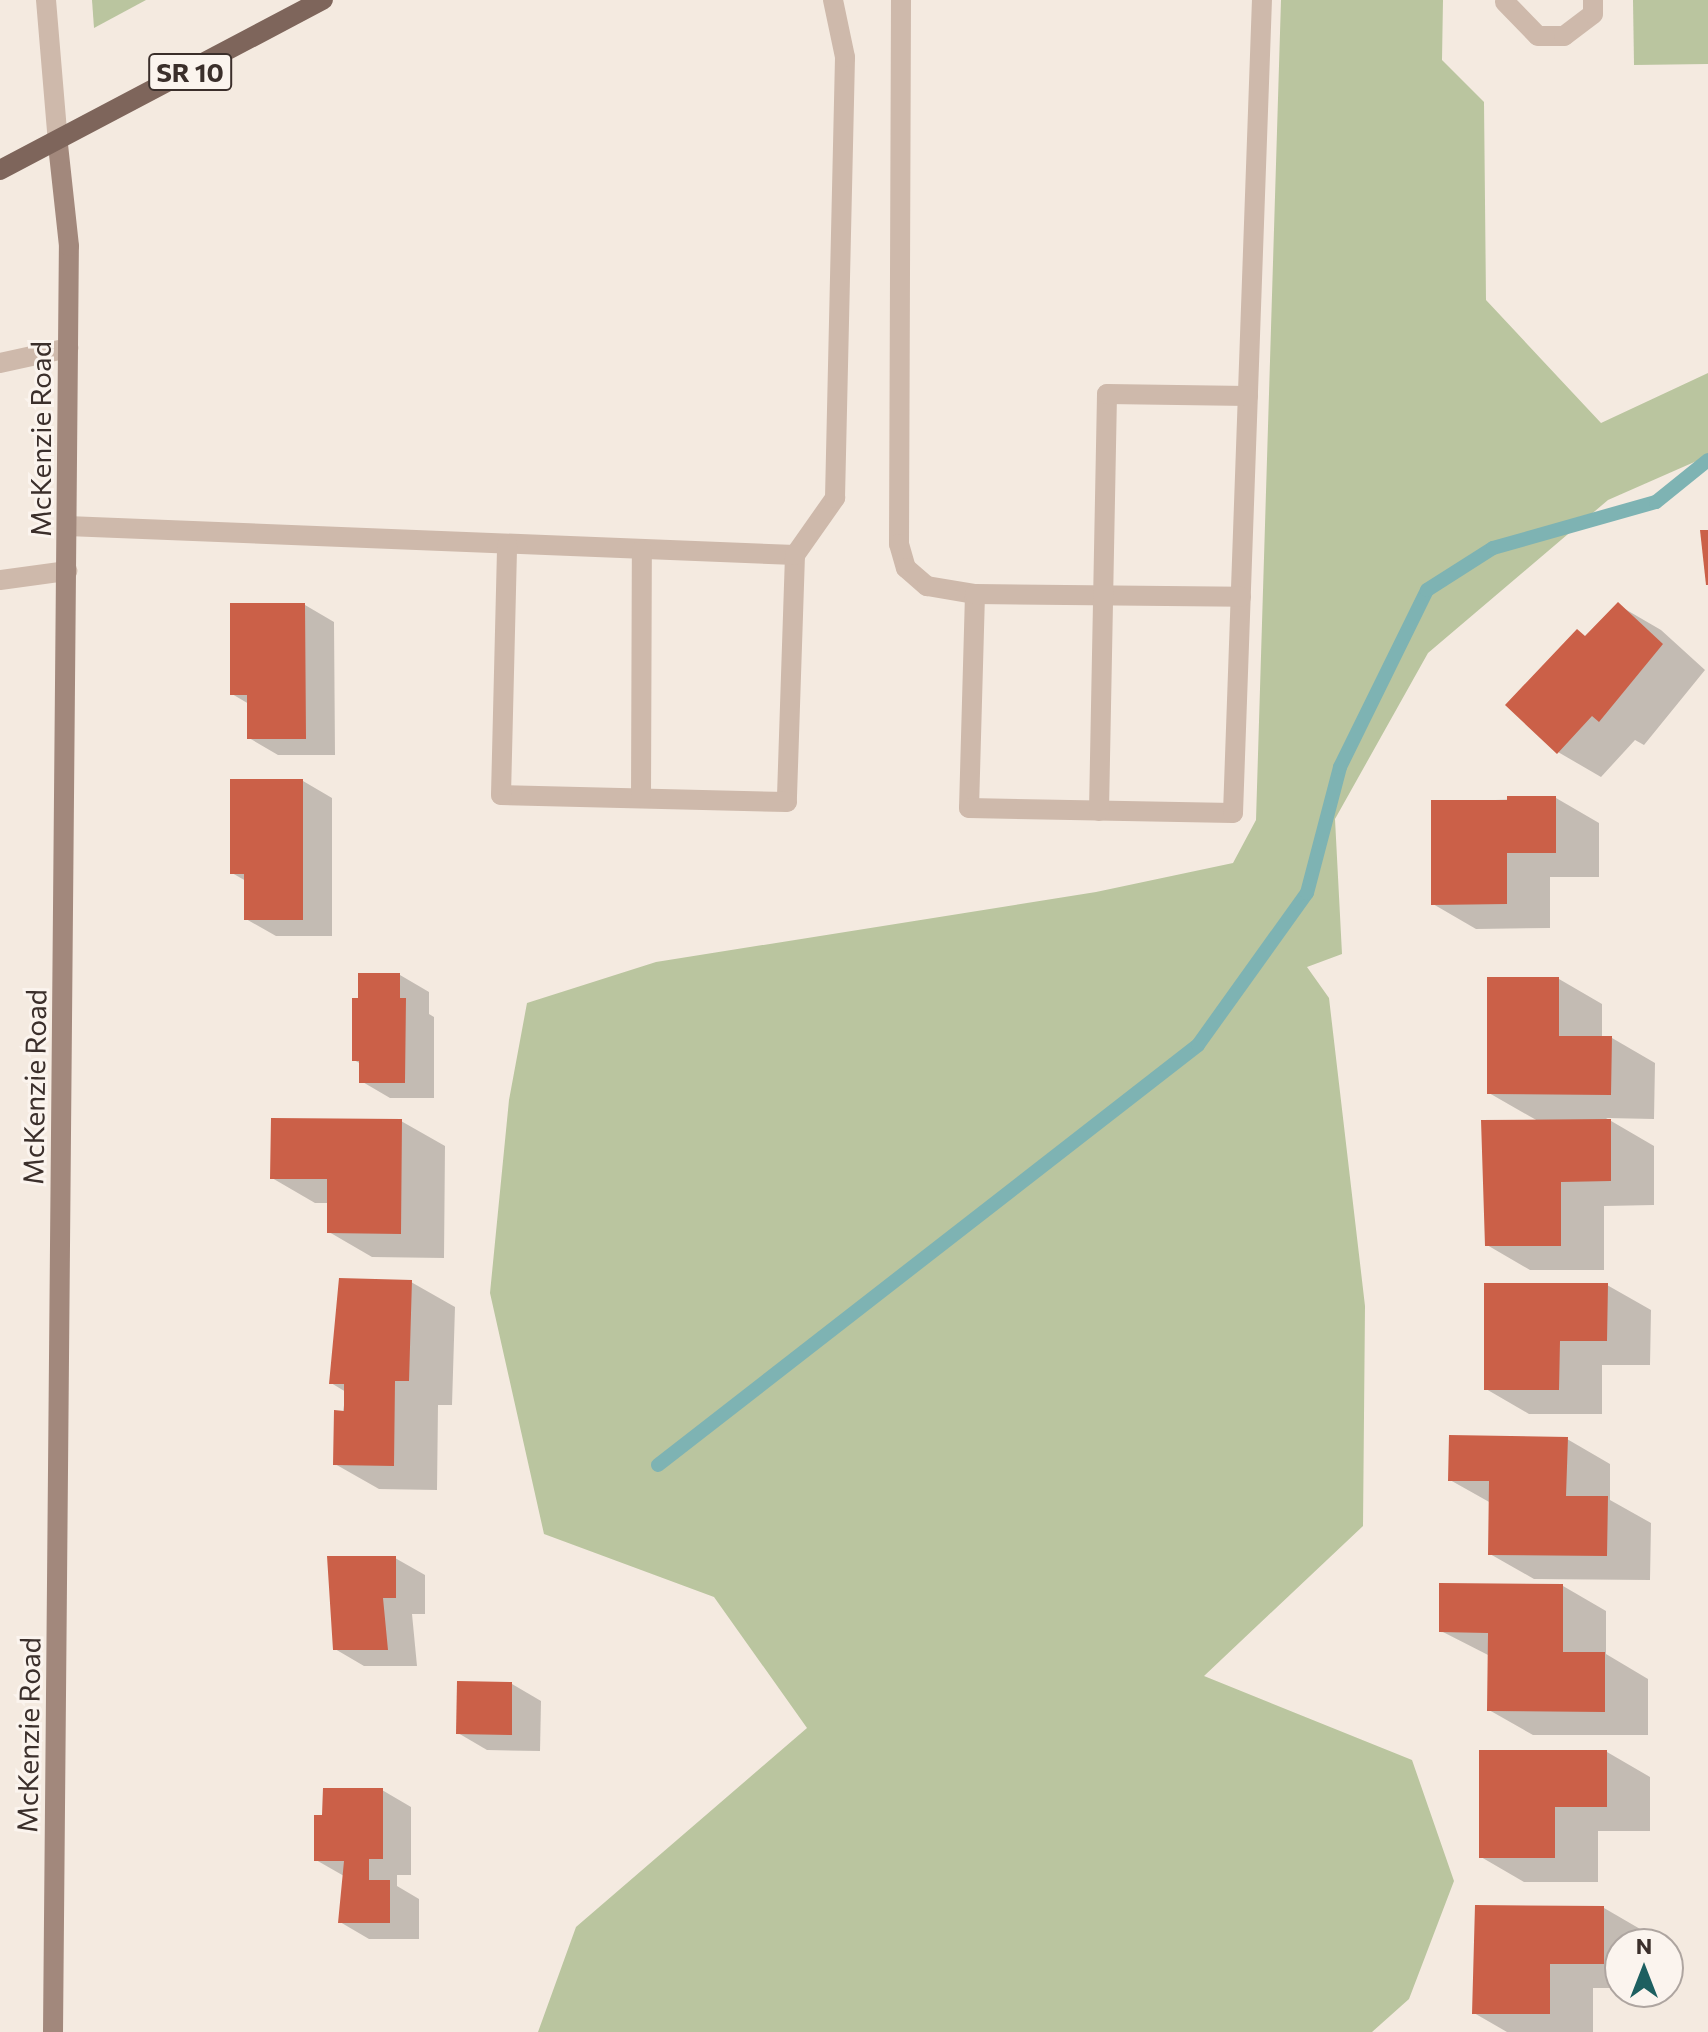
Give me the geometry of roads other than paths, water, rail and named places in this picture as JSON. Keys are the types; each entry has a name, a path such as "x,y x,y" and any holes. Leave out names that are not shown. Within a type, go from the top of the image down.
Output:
{"main road":[{"name":"SR 10","path":"0,170 58,144 323,0"}],"street":[{"path":"46,0 58,144"},
{"path":"507,545 501,795 787,802 795,555 835,498 845,57 833,0"},
{"path":"901,0 899,544 906,568 927,586 975,594 1241,597"},
{"path":"975,594 969,808 1233,813 1262,0"},
{"path":"1505,2 1538,36 1564,36 1593,14 1593,0"},
{"name":"McKenzie Road","path":"53,2032 69,240 58,144"},
{"path":"0,363 68,348"},
{"path":"1099,811 1107,394 1248,396"},
{"path":"67,526 795,555"},
{"path":"641,798 642,550"},
{"path":"0,580 67,571"}],"waterway":[{"path":"658,1465 1198,1045 1307,893 1340,767 1427,590 1493,548 1656,502 1708,460"}]}
